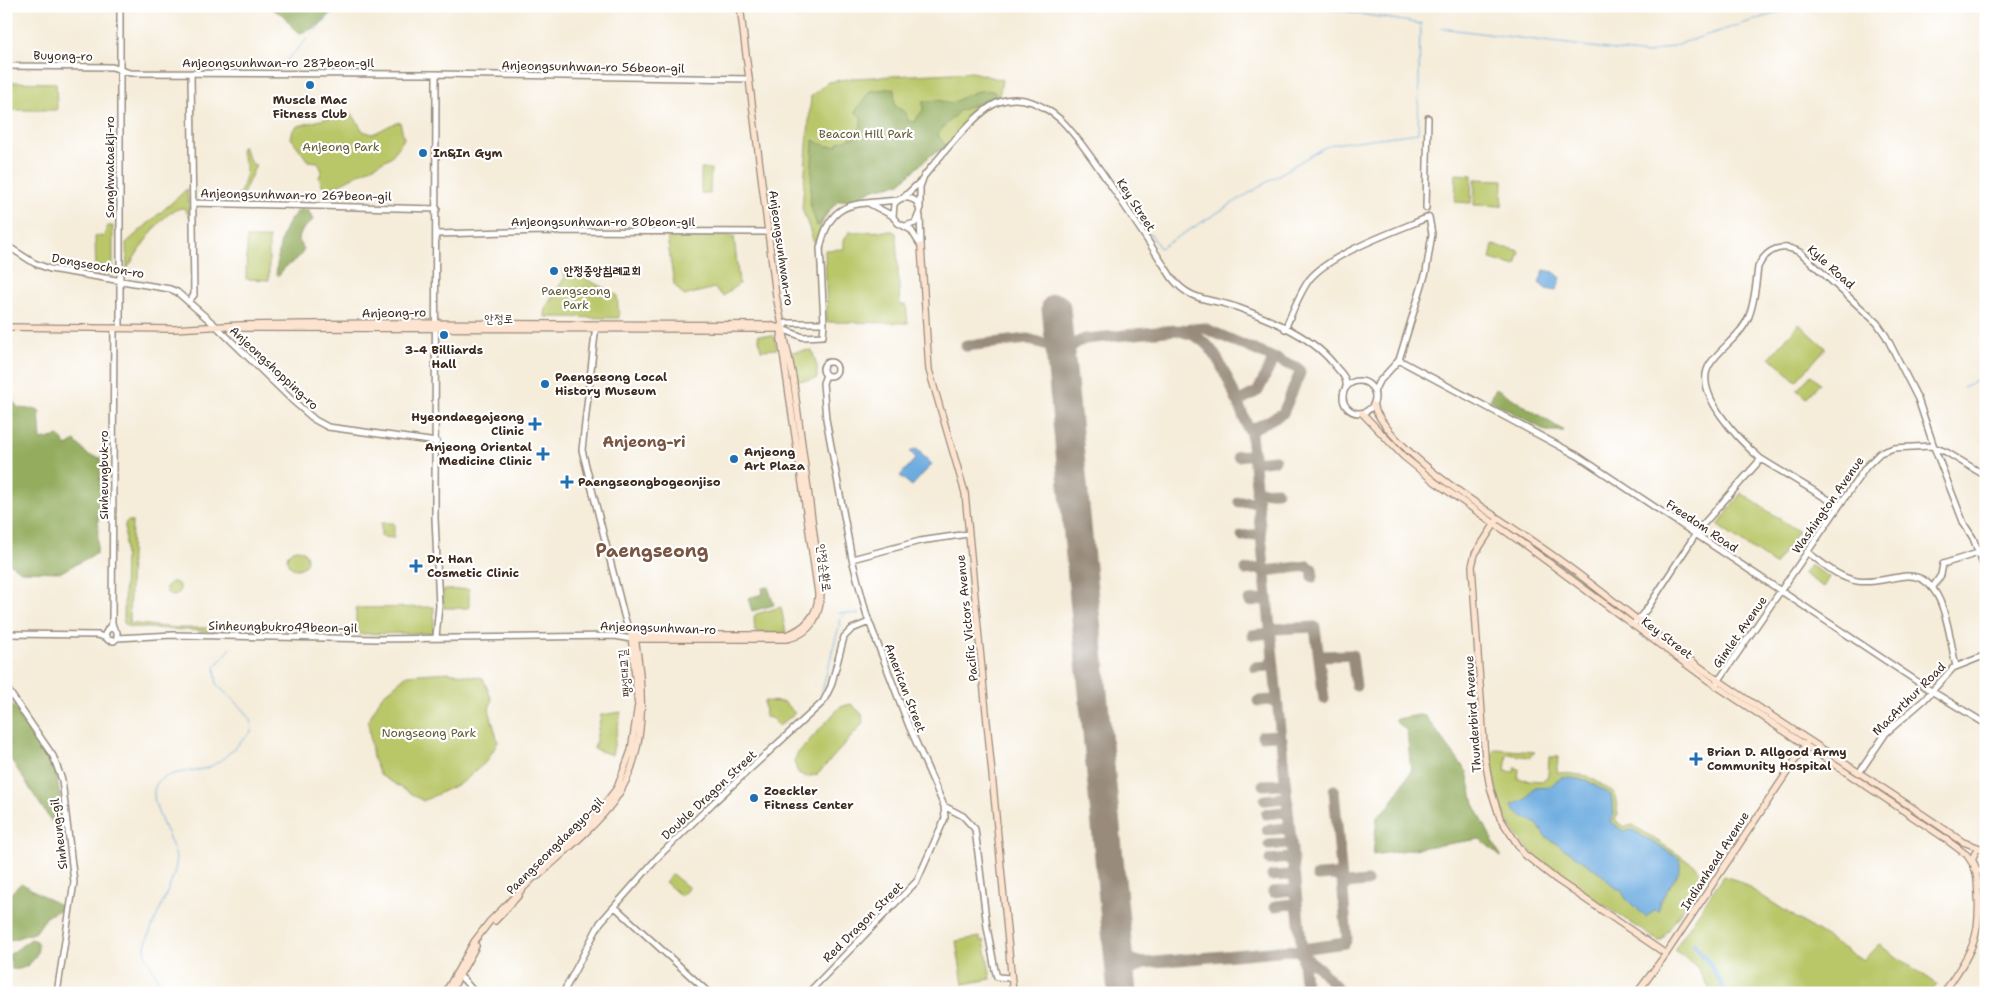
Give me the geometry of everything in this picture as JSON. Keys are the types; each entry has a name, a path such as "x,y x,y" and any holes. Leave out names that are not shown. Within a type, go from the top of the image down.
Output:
{"main road":[{"name":"Anjeongsunhwan-ro","path":"633,637 780,640 804,632 819,612 822,596 793,377 782,329 768,232 740,6"},
{"name":"Pacific Victors Avenue","path":"921,246 929,370 965,493 992,756 1013,993"},
{"name":"Anjeong-ro","path":"6,327 596,327 770,325 782,329"},
{"name":"안정순환로","path":"633,637 786,635 802,629 813,614 818,593 781,339 782,329"},
{"name":"Key Street","path":"1373,405 1377,414 1392,433 1423,463 1549,552 1717,683 1809,739 1963,842 1984,847"},
{"name":"Key Street","path":"1362,413 1418,470 1805,746 1968,855 1973,865 1985,873"},
{"name":"Thunderbird Avenue","path":"1499,517 1475,554 1472,566 1485,758 1490,787 1500,818 1515,844 1538,868 1666,954"},
{"name":"팽성대교길","path":"458,975 490,921 592,820 614,793 625,771 631,751 638,705 633,637"},
{"name":"Paengseongdaegyo-gil","path":"450,993 458,975 495,921 606,810 626,779 636,751 643,693 633,637"},
{"name":"Indianhead Avenue","path":"1637,993 1666,954 1809,739"},
{"path":"1944,993 1975,944 1979,910 1973,855 1984,847"},
{"path":"1977,884 1978,879 1985,873"},
{"path":"446,993 458,975"}],"street":[{"name":"Songhwataekji-ro","path":"117,328 120,280 120,6"},
{"name":"Buyong-ro","path":"6,66 112,67 120,70"},
{"name":"Anjeongsunhwan-ro 287beon-gil","path":"120,70 130,73 436,74"},
{"name":"Anjeongsunhwan-ro 267beon-gil","path":"191,73 194,203 437,209"},
{"name":"Anjeongsunhwan-ro 56beon-gil","path":"436,74 749,79"},
{"path":"436,74 438,234 435,518 439,606 436,637"},
{"name":"Key Street","path":"901,199 923,178 987,108 1000,101 1016,99 1037,104 1060,119 1082,144 1172,278 1183,291 1195,297 1239,308 1285,329 1320,348 1345,379"},
{"path":"1426,208 1428,118"},
{"path":"921,246 920,208 923,178"},
{"path":"824,323 786,323 782,329 803,337 823,336 824,323 820,248 824,228 832,218 849,206 901,199 912,199 920,208"},
{"path":"893,217 893,207 901,199"},
{"path":"189,301 194,295 194,203"},
{"path":"869,203 905,226 921,246"},
{"path":"905,226 915,223 920,214"},
{"path":"1285,329 1306,285 1316,273 1358,247 1429,217 1432,234 1426,272 1399,360 1378,383 1374,392 1373,405 1362,413 1352,412 1344,405 1342,395 1346,386 1345,379"},
{"name":"Anjeongsunhwan-ro 80beon-gil","path":"438,234 768,232"},
{"name":"Dongseochon-ro","path":"6,245 34,262 50,269 170,289 189,301 216,326"},
{"name":"Kyle Road","path":"1839,506 1761,458 1726,423 1706,385 1705,376 1710,363 1745,324 1749,316 1761,260 1770,251 1784,247 1801,253 1883,330 1918,399 1934,447 1964,524 1973,538 1986,572"},
{"name":"Anjeongshopping-ro","path":"216,326 315,420 327,426 436,442"},
{"path":"596,327 582,450 627,626 633,637"},
{"name":"Sinheungbuk-ro","path":"111,633 117,328"},
{"name":"Freedom Road","path":"1399,360 1578,456 1933,692 1986,724"},
{"name":"American Street","path":"826,375 823,383 824,406 852,559 869,622 924,764 944,806"},
{"path":"1345,379 1352,382"},
{"path":"1346,386 1352,382 1361,381 1369,384 1378,383"},
{"path":"1369,384 1374,392"},
{"path":"1934,447 1986,476"},
{"name":"Washington Avenue","path":"1781,590 1866,468 1880,453 1894,448 1934,447"},
{"path":"1633,625 1647,610 1696,534 1761,458"},
{"path":"852,559 920,541 968,534"},
{"path":"1807,552 1840,575 1854,581 1865,582 1914,576 1933,587 1942,607 1956,666"},
{"path":"1933,587 1941,574 1943,564 1978,553"},
{"name":"Gimlet Avenue","path":"1717,683 1781,590"},
{"name":"Double Dragon Street","path":"563,993 600,923 689,826 823,702 831,686 844,637 852,629 869,622"},
{"name":"Sinheungbukro49beon-gil","path":"6,634 98,635 111,633 128,636 436,637"},
{"name":"Anjeongsunhwan-ro","path":"436,637 633,637"},
{"name":"MacArthur Road","path":"1859,773 1886,733 1933,692 1956,666 1986,655"},
{"name":"Sinheung-gil","path":"6,687 53,756 62,780 71,841 74,882 57,993"},
{"path":"944,806 963,816 975,829 987,927 995,970 997,977 1011,978"},
{"name":"Red Dragon Street","path":"808,993 917,881 945,818 944,806"},
{"path":"615,907 709,993"},
{"path":"458,975 475,993"}],"green space":[{"path":"267,6 332,6 324,21 298,34 283,15"},
{"name":"Beacon Hill Park","path":"972,72 1002,80 999,97 974,116 947,147 932,154 900,183 874,189 854,199 838,201 827,214 820,230 818,254 802,208 811,96 828,82 853,78"},
{"path":"10,82 56,83 57,110 10,110"},
{"path":"894,88 895,106 906,113 908,121 914,122 923,110 923,101 939,100 950,104 979,91 985,90 997,93 994,101 990,103 986,100 959,111 937,134 947,147 932,154 900,183 874,189 854,199 838,201 824,216 820,225 817,226 810,204 813,140 826,146 837,146 839,142 856,136 861,125 861,116 855,112 870,91"},
{"name":"Anjeong Park","path":"343,114 353,115 363,131 372,134 400,122 404,139 391,157 330,189 322,185 319,177 322,171 318,162 308,161 291,138 293,130 298,126"},
{"path":"243,146 251,163 256,165 240,201 235,202 242,188 246,171 240,149"},
{"path":"701,169 711,169 710,194 701,193"},
{"path":"1456,174 1472,175 1471,203 1455,202"},
{"path":"1475,179 1503,180 1502,206 1474,205"},
{"path":"187,189 190,217 184,208 168,215 144,242 127,269 126,243"},
{"path":"301,209 308,210 313,220 303,229 298,239 304,249 302,254 285,268 279,276 276,274 282,238 289,222"},
{"path":"108,226 113,226 113,276 96,274 95,235 103,237"},
{"path":"892,231 896,233 900,305 906,305 908,323 827,322 825,250 844,249 844,240 849,232"},
{"path":"669,234 734,236 739,284 723,296 714,288 684,296 674,284 667,237"},
{"path":"247,238 269,238 269,280 246,279"},
{"path":"1493,245 1520,251 1516,266 1490,259"},
{"name":"Paengseong Park","path":"563,270 569,270 617,295 619,318 545,317 546,307 565,277"},
{"path":"1799,324 1826,348 1796,381 1770,357"},
{"path":"758,335 774,336 777,349 761,350"},
{"path":"812,350 817,366 817,379 797,381 790,352"},
{"path":"1811,375 1820,383 1806,398 1797,390"},
{"path":"1496,388 1564,431 1546,431 1490,400"},
{"path":"6,394 19,408 39,410 41,440 59,436 67,446 75,441 88,455 101,458 97,553 61,572 21,571 6,561"},
{"path":"1741,493 1798,531 1775,565 1718,526"},
{"path":"127,521 132,521 129,623 177,628 285,628 285,630 252,630 239,633 129,627 124,623 125,524"},
{"path":"381,523 394,523 394,538 381,537"},
{"path":"297,549 304,552 307,559 304,566 297,569 290,566 287,559 290,552"},
{"path":"1810,565 1829,577 1823,587 1804,574"},
{"path":"170,582 176,582 180,589 176,596 170,596 166,592 166,586"},
{"path":"768,587 774,605 752,611 748,598 763,594 762,588"},
{"path":"469,589 469,608 443,608 443,590"},
{"path":"434,607 434,630 432,633 356,634 296,630 296,628 356,630 356,608"},
{"path":"781,607 786,633 755,632 754,617 756,614"},
{"name":"Nongseong Park","path":"448,672 483,678 492,700 489,709 498,742 487,761 463,782 423,801 380,775 373,758 368,721 382,696 407,675"},
{"path":"6,695 55,768 65,824 55,827 6,752"},
{"path":"764,701 784,702 795,713 779,726 771,718 765,717"},
{"path":"851,704 862,714 863,722 860,727 818,774 807,777 798,773 794,762 797,754 840,707"},
{"path":"621,712 612,755 594,749 601,715"},
{"path":"1419,715 1425,716 1467,772 1474,804 1501,857 1480,839 1373,855 1377,817 1390,805 1411,771 1407,731 1396,722 1396,719"},
{"path":"1495,749 1535,752 1530,757 1507,754 1505,771 1514,772 1515,768 1519,769 1518,779 1542,781 1548,776 1549,757 1558,757 1557,772 1588,776 1615,793 1618,815 1615,820 1625,827 1633,825 1696,866 1704,877 1662,940 1659,941 1564,879 1530,851 1507,820 1500,801 1494,779 1492,753"},
{"path":"672,874 689,888 681,896 665,882"},
{"path":"1723,876 1739,881 1863,961 1879,945 1937,984 1929,993 1712,993 1695,965 1674,950"},
{"path":"21,883 64,908 47,916 36,932 11,940 6,931 6,898"},
{"path":"980,937 981,941 984,940 991,979 963,984 956,941"},
{"path":"31,939 37,941 38,946 35,957 23,968 12,969 9,955"}],"water":[{"path":"1544,270 1554,272 1561,278 1556,291 1546,289 1539,283"},
{"path":"914,449 921,451 920,453 932,464 912,486 900,476 916,458 910,452"},
{"path":"1562,777 1586,780 1611,795 1614,814 1610,821 1623,831 1633,830 1680,859 1680,870 1659,903 1659,911 1654,910 1646,917 1626,899 1621,890 1614,887 1599,872 1545,836 1537,824 1514,811 1512,805 1527,799 1534,788 1549,787"}],"waterway":[{"path":"280,67 339,6"},
{"path":"1312,6 1422,24"},
{"path":"1440,28 1647,54 1799,6"},
{"path":"1148,234 1150,233 1160,248 1321,149 1333,144 1418,133 1420,23"},
{"path":"1963,387 1986,377"},
{"path":"839,613 860,614"},
{"path":"822,691 841,618 845,614"},
{"path":"165,993 146,956 145,947 169,888 176,866 176,858 157,809 154,790 157,783 167,776 207,768 219,762 251,732 251,725 246,712 217,685 215,667 231,648"},
{"path":"1694,944 1710,964 1726,993"}],"taxiway":[{"path":"1181,330 1204,328 1299,369 1300,373 1283,413 1253,429 1247,427"},
{"path":"1061,375 1064,357 1067,352 1074,345 1085,339 1176,330 1188,333 1199,338 1212,350 1225,372 1251,434 1306,993"},
{"path":"966,346 1028,339 1048,345 1053,349 1060,369"},
{"path":"1235,399 1241,400 1258,391 1272,362 1278,359"},
{"path":"1238,456 1254,454"},
{"path":"1254,462 1275,460"},
{"path":"1256,492 1277,491"},
{"path":"1239,502 1257,501"},
{"path":"1242,536 1261,534"},
{"path":"1265,571 1308,566 1312,569 1313,577"},
{"path":"1246,570 1264,568"},
{"path":"1249,601 1267,599"},
{"path":"1270,626 1274,629 1315,627 1324,699"},
{"path":"1252,635 1270,633"},
{"path":"1319,656 1352,655 1356,686"},
{"path":"1255,667 1268,666 1272,660"},
{"path":"1258,701 1273,700 1278,705"},
{"path":"1262,736 1277,735 1282,739"},
{"path":"1263,785 1281,784 1286,788"},
{"path":"1144,963 1302,949 1345,943 1347,938 1334,790"},
{"path":"1265,800 1283,798 1288,803"},
{"path":"1266,814 1284,812 1289,817"},
{"path":"1267,830 1285,828 1290,833"},
{"path":"1269,845 1287,843 1292,848"},
{"path":"1270,860 1288,858 1293,863"},
{"path":"1272,876 1290,875 1295,879"},
{"path":"1317,876 1336,875 1341,880"},
{"path":"1341,879 1346,884 1367,882"},
{"path":"1273,892 1291,890 1296,895"},
{"path":"1275,906 1292,904 1298,909"},
{"path":"1117,939 1126,955 1144,963 1128,972 1123,993"},
{"path":"1300,953 1319,968 1342,993"}],"runway":[{"path":"1056,308 1122,993"}],"place":[{"name":"Muscle Mac Fitness Club","path":"310,85"},
{"name":"In&In Gym","path":"423,153"},
{"name":"안정중앙침례교회","path":"554,271"},
{"name":"3-4 Billiards Hall","path":"444,335"},
{"name":"Paengseong Local History Museum","path":"545,384"},
{"name":"Hyeondaegajeong Clinic","path":"535,424"},
{"name":"Anjeong Oriental Medicine Clinic","path":"543,454"},
{"name":"Anjeong Art Plaza","path":"734,459"},
{"name":"Paengseongbogeonjiso","path":"567,482"},
{"name":"Dr. Han Cosmetic Clinic","path":"416,566"},
{"name":"Brian D. Allgood Army Community Hospital","path":"1696,759"},
{"name":"Zoeckler Fitness Center","path":"754,798"}],"district":[{"name":"Anjeong-ri","path":"644,442"},
{"name":"Paengseong","path":"652,551"}]}
